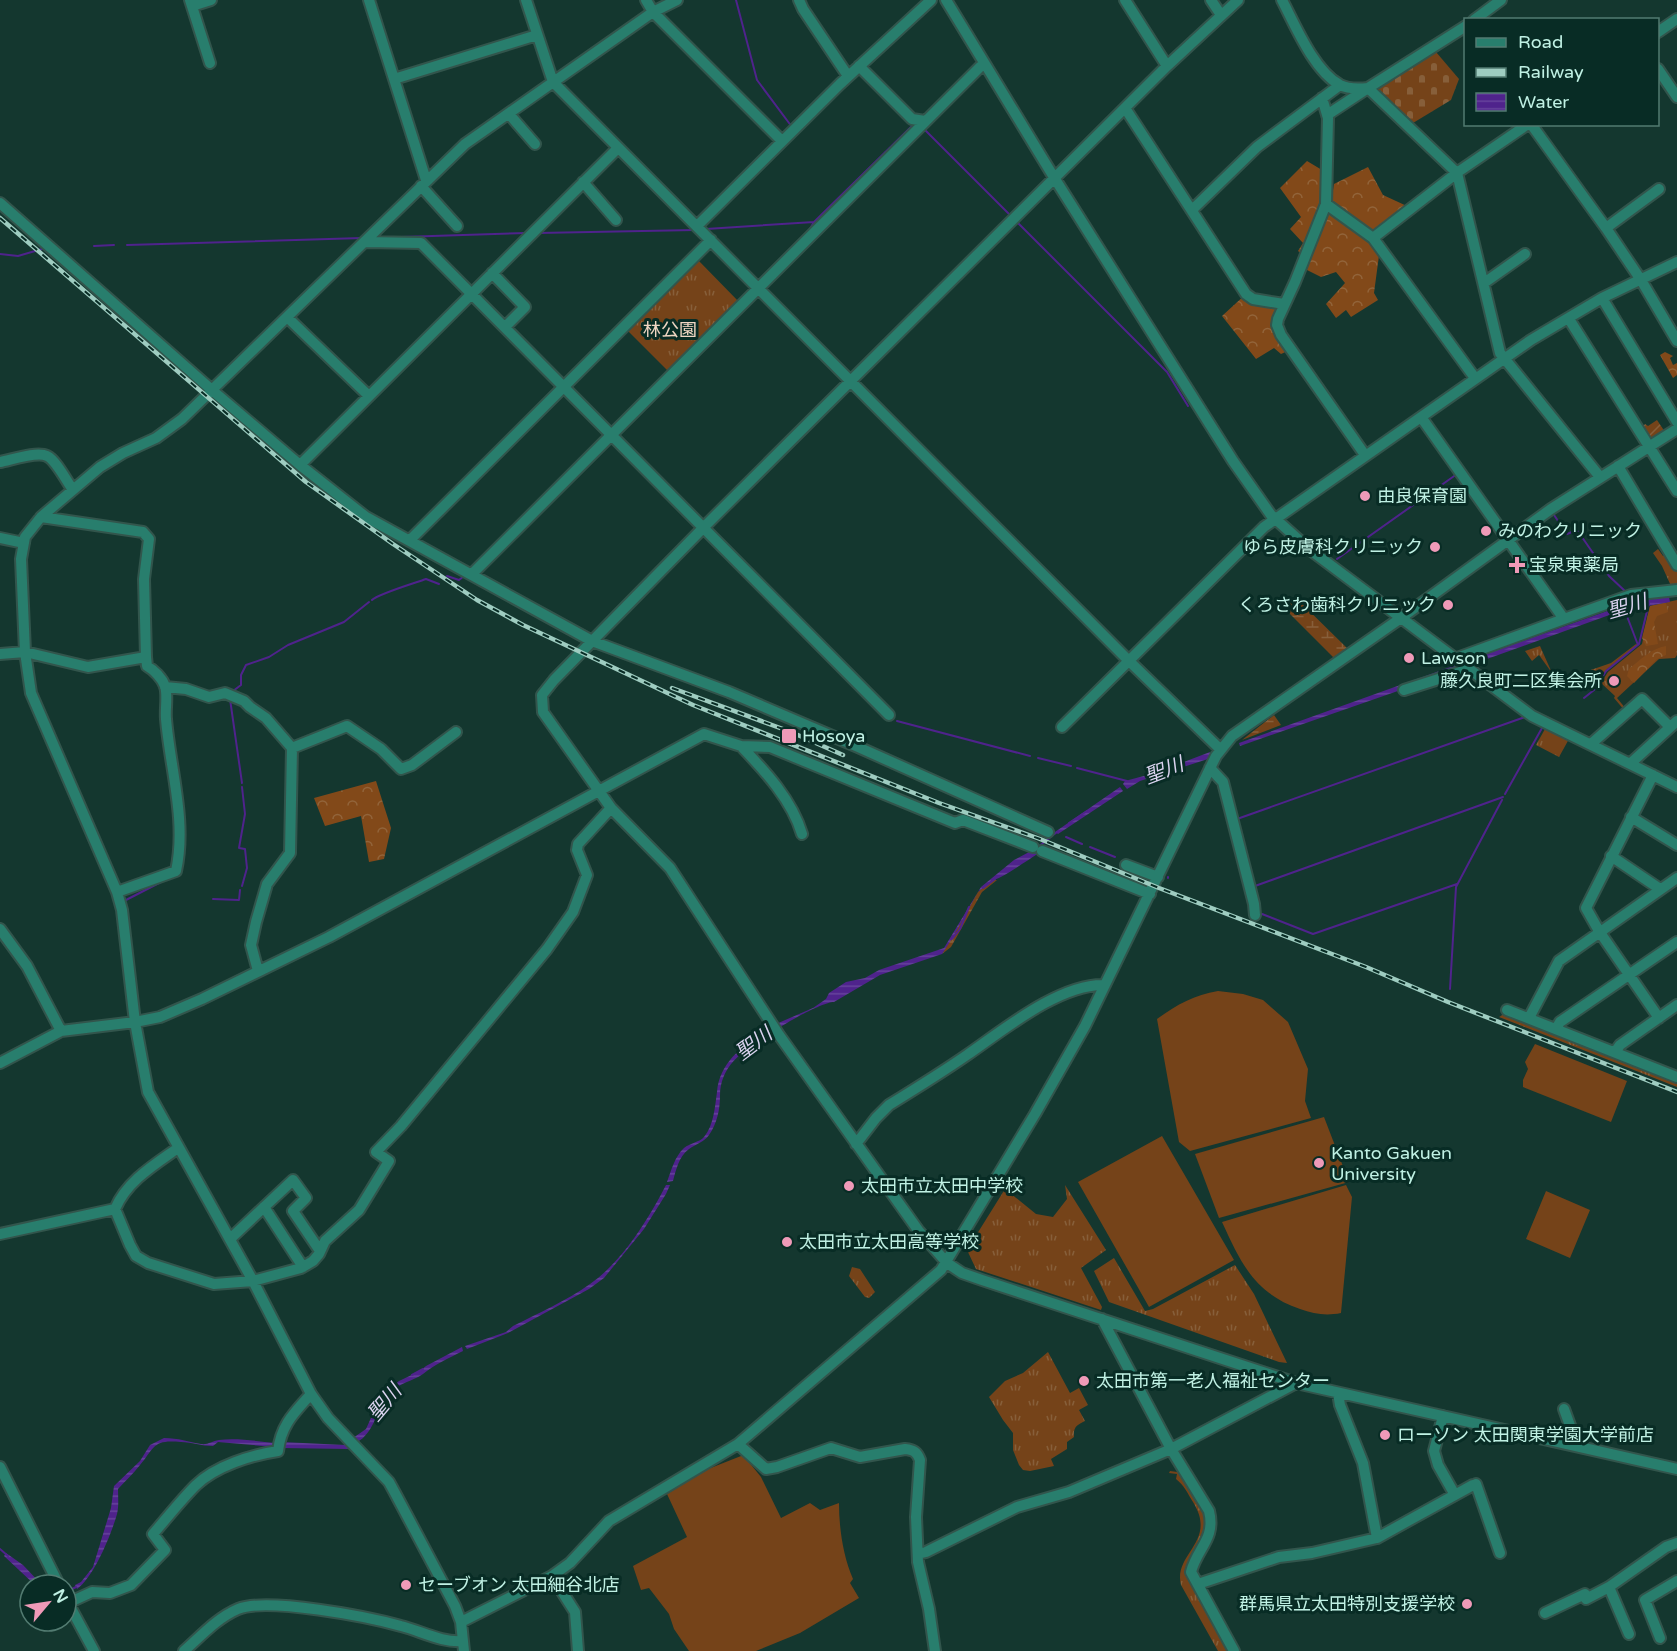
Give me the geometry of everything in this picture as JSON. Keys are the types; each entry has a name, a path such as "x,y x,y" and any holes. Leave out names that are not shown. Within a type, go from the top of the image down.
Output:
{"street":[{"path":"210,63 191,3 211,0"},
{"path":"369,0 424,183 457,226"},
{"path":"526,0 553,82 1130,662 1220,749"},
{"path":"646,0 654,12 782,141"},
{"path":"184,1651 223,1617 241,1608 259,1605 365,1617 403,1626 463,1646 461,1622 447,1590 389,1482 328,1418 310,1394 254,1281 148,1092 135,1022 122,910 117,892 31,693 25,652 21,560 25,537 41,517 100,467 123,453 156,438 182,419 465,144 654,12 677,0"},
{"path":"799,0 848,76"},
{"path":"697,226 848,76 931,0"},
{"path":"946,0 1199,408 1275,520 1309,549 1532,716 1676,785"},
{"path":"1125,0 1167,66"},
{"path":"1211,0 1221,15"},
{"path":"1238,0 1167,66 592,641 542,695 543,712 610,808 670,868 776,1031 856,1144 918,1230 946,1263 957,1271 1296,1383 1677,1468"},
{"path":"1282,0 1317,62 1340,85 1368,88 1457,173 1500,353 1600,477"},
{"path":"1478,17 1483,0"},
{"path":"1478,17 1501,0"},
{"path":"1659,31 1677,19"},
{"path":"1327,116 1464,29"},
{"path":"394,79 537,35"},
{"path":"472,574 984,63"},
{"path":"859,66 912,119 925,121"},
{"path":"1659,70 1677,97"},
{"path":"1192,210 1257,147 1340,85"},
{"path":"1322,98 1327,116 1329,143 1326,204 1277,325 1281,335 1365,455"},
{"path":"1125,108 1246,294 1253,299 1284,304"},
{"path":"509,114 535,144"},
{"path":"1373,238 1457,173 1526,126"},
{"path":"1530,126 1606,228 1641,280 1677,341"},
{"path":"300,465 618,148"},
{"path":"583,182 616,220"},
{"path":"1606,228 1659,189"},
{"path":"0,203 213,391 300,465 366,516 592,641 739,696 1048,832"},
{"path":"1326,204 1373,238 1475,378"},
{"path":"410,540 711,240"},
{"path":"366,242 422,243 889,715"},
{"path":"1484,283 1525,254"},
{"path":"1062,727 1264,527 1503,358 1602,298 1677,262"},
{"path":"492,273 525,307 505,327"},
{"path":"1602,298 1677,422"},
{"path":"288,318 369,396"},
{"path":"1569,319 1677,491"},
{"path":"1420,417 1564,619"},
{"path":"461,1622 552,1576 570,1563 609,1521 738,1444 896,1310 946,1263 1061,1069 1105,985 1220,749 1239,731 1508,540 1600,477 1677,429"},
{"path":"0,462 39,454 48,456 73,490"},
{"path":"1618,466 1677,565"},
{"path":"41,517 143,532 148,539 144,579 146,657 147,666 154,670 165,687 166,718 177,796 179,857 176,871 117,892"},
{"path":"0,538 24,543"},
{"path":"1404,690 1564,619 1631,596 1677,590"},
{"path":"0,654 25,652 88,667 146,657"},
{"path":"165,687 186,689 209,697 225,693 244,701 266,718 292,748 290,853 267,884 254,929 251,945 258,971"},
{"path":"1592,744 1642,699 1673,724 1630,763"},
{"path":"292,748 347,726 381,749 401,769 412,765 456,732"},
{"path":"0,1063 61,1031 160,1017 202,999 329,937 704,734 741,746 770,747 955,823 963,820 1150,894"},
{"path":"741,746 767,772 798,820 802,834"},
{"path":"1210,768 1223,782 1255,915"},
{"path":"1653,775 1586,904 1587,913 1599,932 1659,1018"},
{"path":"115,1209 136,1256 148,1263 214,1284 254,1281 303,1267 313,1261 325,1241 359,1210 389,1161 376,1152 401,1126 460,1053 517,988 573,912 587,875 577,850 578,844 610,808"},
{"path":"1631,817 1677,846"},
{"path":"1611,856 1660,889"},
{"path":"1126,865 1158,877"},
{"path":"1529,1018 1559,961 1677,878"},
{"path":"0,929 27,966 61,1031"},
{"path":"1556,1029 1560,1022 1677,942"},
{"path":"856,1144 889,1105 1024,1016 1049,1001 1090,986 1105,985"},
{"path":"1616,1052 1620,1045 1677,1005"},
{"path":"1508,1010 1676,1075"},
{"path":"0,1234 115,1209 125,1191 142,1174 178,1148"},
{"path":"230,1239 293,1180 306,1198 293,1211 320,1251"},
{"path":"264,1207 303,1267"},
{"path":"1102,1319 1171,1449 1209,1511 1212,1523 1209,1538 1191,1572 1234,1651"},
{"path":"918,1554 1017,1507 1069,1492 1171,1449 1296,1383"},
{"path":"1338,1393 1340,1405 1363,1463 1377,1538"},
{"path":"78,1597 92,1592 110,1593 131,1585 165,1550 153,1534 198,1483 231,1464 254,1455 278,1450 279,1436 288,1420 310,1394"},
{"path":"1564,1409 1577,1445"},
{"path":"1443,1416 1434,1451 1438,1465 1455,1495"},
{"path":"738,1444 766,1469 831,1448 860,1457 905,1449 917,1453 920,1461 915,1517 918,1562 929,1609 935,1651"},
{"path":"0,1467 53,1573"},
{"path":"1198,1584 1279,1557 1312,1553 1377,1538 1474,1485 1500,1553"},
{"path":"1545,1613 1585,1594 1586,1599 1609,1587 1666,1547 1677,1543"},
{"path":"552,1576 575,1612 578,1651"},
{"path":"1660,1638 1645,1600 1677,1581"},
{"path":"1609,1587 1629,1634"},
{"path":"78,1621 94,1651"}],"green space":[{"path":"1436,52 1459,79 1451,100 1408,126 1374,91"},
{"path":"1307,161 1327,173 1326,204 1380,248 1374,293 1378,300 1351,317 1346,310 1336,318 1326,304 1345,283 1336,272 1321,277 1305,269 1304,256 1298,251 1303,243 1290,229 1301,217 1280,188"},
{"path":"1368,167 1383,195 1409,207 1375,233 1331,203 1334,184"},
{"name":"林公園","path":"698,260 740,303 670,373 627,330"},
{"path":"1246,294 1273,302 1279,310 1277,325 1290,350 1281,354 1274,348 1256,359 1222,316"},
{"path":"1665,352 1673,356 1670,358 1673,365 1677,363 1677,375 1673,378 1660,355"},
{"path":"1657,420 1665,432 1652,441 1641,429 1645,424 1648,426"},
{"path":"1658,549 1663,556 1667,554 1677,570 1677,584 1671,586 1653,553"},
{"path":"1295,597 1348,649 1335,659 1283,607"},
{"path":"1677,600 1677,655 1675,658 1659,659 1617,698 1626,709 1625,711 1614,698 1615,696 1601,683 1608,672 1642,644 1650,606"},
{"path":"1666,603 1668,612 1657,616 1654,622 1658,644 1646,646 1642,638 1650,606"},
{"path":"1636,644 1638,645 1606,670 1594,688 1585,672 1611,663"},
{"path":"1540,646 1552,673 1539,655 1532,661 1525,651"},
{"path":"1666,646 1666,655 1657,659 1634,683 1627,676 1629,669 1642,658"},
{"path":"1274,715 1281,725 1242,740"},
{"path":"1545,729 1569,739 1559,757 1536,745"},
{"path":"376,781 391,828 384,859 369,862 361,816 325,826 314,798"},
{"path":"992,880 997,880 982,892 951,947 942,954 978,892"},
{"path":"1218,991 1243,994 1263,1000 1288,1022 1308,1069 1305,1101 1311,1118 1190,1151 1179,1142 1157,1019 1186,1001"},
{"path":"1506,1013 1677,1080 1677,1087 1499,1017"},
{"path":"1535,1044 1627,1081 1611,1122 1523,1087 1523,1080 1528,1069 1525,1062"},
{"path":"1324,1117 1349,1182 1219,1218 1195,1154"},
{"path":"1162,1136 1234,1260 1149,1307 1078,1182"},
{"path":"1065,1185 1106,1250 1081,1268 1102,1307 1101,1310 976,1269 967,1250 1005,1189 1036,1214 1053,1217 1067,1199"},
{"path":"1346,1185 1352,1197 1341,1313 1315,1313 1284,1302 1260,1285 1251,1275 1222,1222"},
{"path":"1546,1191 1590,1210 1570,1258 1526,1239"},
{"path":"1114,1258 1145,1311 1153,1309 1235,1265 1254,1294 1287,1363 1109,1302 1094,1271"},
{"path":"852,1267 860,1269 875,1292 869,1298 865,1297 849,1276"},
{"path":"1048,1352 1070,1393 1079,1388 1088,1405 1079,1410 1085,1421 1075,1429 1074,1437 1067,1442 1067,1449 1051,1459 1054,1466 1030,1471 1023,1470 1013,1450 1013,1433 989,1397 1005,1381 1023,1373"},
{"path":"744,1456 761,1477 781,1518 810,1503 820,1510 839,1503 842,1542 853,1579 850,1583 859,1598 800,1633 756,1651 689,1651 674,1629 669,1614 649,1588 641,1590 633,1566 687,1537 667,1494 703,1471"},
{"path":"1178,1470 1199,1503 1207,1523 1203,1541 1186,1570 1229,1651 1218,1651 1181,1585 1180,1574 1183,1564 1201,1527 1193,1502 1176,1479 1177,1474 1169,1473"}],"water":[{"path":"1669,597 1670,602 1630,608 1639,605 1632,606 1631,602"},
{"path":"1624,604 1626,609 1473,664 1469,661 1599,615"},
{"path":"1456,665 1461,669 1240,746 1239,743"},
{"path":"1210,752 1211,758 1140,781 1127,789 1123,784 1125,781 1155,773"},
{"path":"1120,787 1123,791 1058,834 1055,832"},
{"path":"1031,851 1039,853 1008,873 992,880 978,892 942,954 880,975 834,1002 814,1008 779,1028 776,1024 813,1008 826,999 829,993 846,982 865,978 879,970 944,948 981,887 1014,860"},
{"path":"768,1030 770,1034 744,1052 729,1066 721,1085 719,1111 712,1131 683,1155 673,1181 667,1182 681,1151 686,1146 702,1139 710,1127 719,1081 728,1063 742,1048"},
{"path":"666,1185 670,1185 666,1194 644,1229 604,1278 589,1289 508,1333 467,1349 465,1346 506,1332 513,1326 581,1290 602,1275 633,1239"},
{"path":"462,1347 463,1351 394,1389 368,1433 357,1442 353,1438 366,1429 379,1400 391,1387"},
{"path":"164,1438 203,1444 233,1439 275,1443 275,1447 218,1442 213,1446 172,1441 160,1443 152,1449 118,1489 117,1514 106,1544 96,1566 78,1588 78,1584 93,1567 111,1508 114,1486 140,1461 150,1445"},
{"path":"282,1442 345,1445 349,1449 281,1448"},
{"path":"6,1553 31,1573 22,1573 4,1556"}],"waterway":[{"path":"736,0 757,80 792,127"},
{"path":"706,229 814,222 913,125 916,126"},
{"path":"924,129 1011,216"},
{"path":"695,220 706,209"},
{"path":"808,232 814,222"},
{"path":"1017,222 1167,372 1188,406"},
{"path":"538,233 695,230"},
{"path":"401,237 527,233"},
{"path":"127,245 362,238"},
{"path":"94,246 114,245"},
{"path":"0,254 18,256 42,249"},
{"path":"1337,559 1457,474"},
{"path":"1554,515 1567,534 1577,530 1609,576 1626,592"},
{"path":"447,576 459,580 464,576"},
{"path":"372,600 426,579 439,584"},
{"path":"233,691 241,685 241,675 246,665 269,657 288,645 344,622 369,602"},
{"path":"1584,698 1594,690 1606,671 1639,644 1649,603"},
{"name":"聖川","path":"1466,662 1619,608"},
{"path":"1625,611 1638,645"},
{"path":"230,699 242,783"},
{"path":"1237,819 1525,717"},
{"path":"897,721 1030,756"},
{"path":"1505,794 1542,728"},
{"path":"1038,758 1071,766"},
{"path":"1077,768 1127,781"},
{"path":"242,787 245,814 239,848 245,849 247,868 242,886"},
{"path":"1255,886 1503,797"},
{"path":"1450,989 1456,887 1502,800"},
{"name":"聖川","path":"1069,823 1087,811"},
{"name":"聖川","path":"1038,847 1057,832"},
{"path":"1066,837 1082,844"},
{"path":"1090,847 1115,857"},
{"name":"聖川","path":"983,888 995,879"},
{"path":"126,900 161,882"},
{"path":"1262,914 1313,934 1457,884"},
{"path":"213,899 239,900 240,890"},
{"name":"聖川","path":"952,939 960,929 969,907"},
{"name":"聖川","path":"412,1375 423,1369"},
{"name":"聖川","path":"0,1549 8,1556"}],"railway":[{"path":"0,218 306,482 477,600 523,625 693,705 939,803 1040,839 1159,888 1366,967 1448,1002 1677,1092"},
{"path":"672,688 791,732 843,755"}],"place":[{"name":"由良保育園","path":"1365,496"},
{"name":"みのわクリニック","path":"1486,531"},
{"name":"ゆら皮膚科クリニック","path":"1435,547"},
{"name":"宝泉東薬局","path":"1517,565"},
{"name":"くろさわ歯科クリニック","path":"1448,605"},
{"name":"Lawson","path":"1409,658"},
{"name":"藤久良町二区集会所","path":"1614,681"},
{"name":"Hosoya","path":"789,736"},
{"name":"Kanto Gakuen University","path":"1319,1163"},
{"name":"太田市立太田中学校","path":"849,1186"},
{"name":"太田市立太田高等学校","path":"787,1242"},
{"name":"太田市第一老人福祉センター","path":"1084,1381"},
{"name":"ローソン 太田関東学園大学前店","path":"1385,1435"},
{"name":"セーブオン 太田細谷北店","path":"406,1585"},
{"name":"群馬県立太田特別支援学校","path":"1467,1604"}]}
